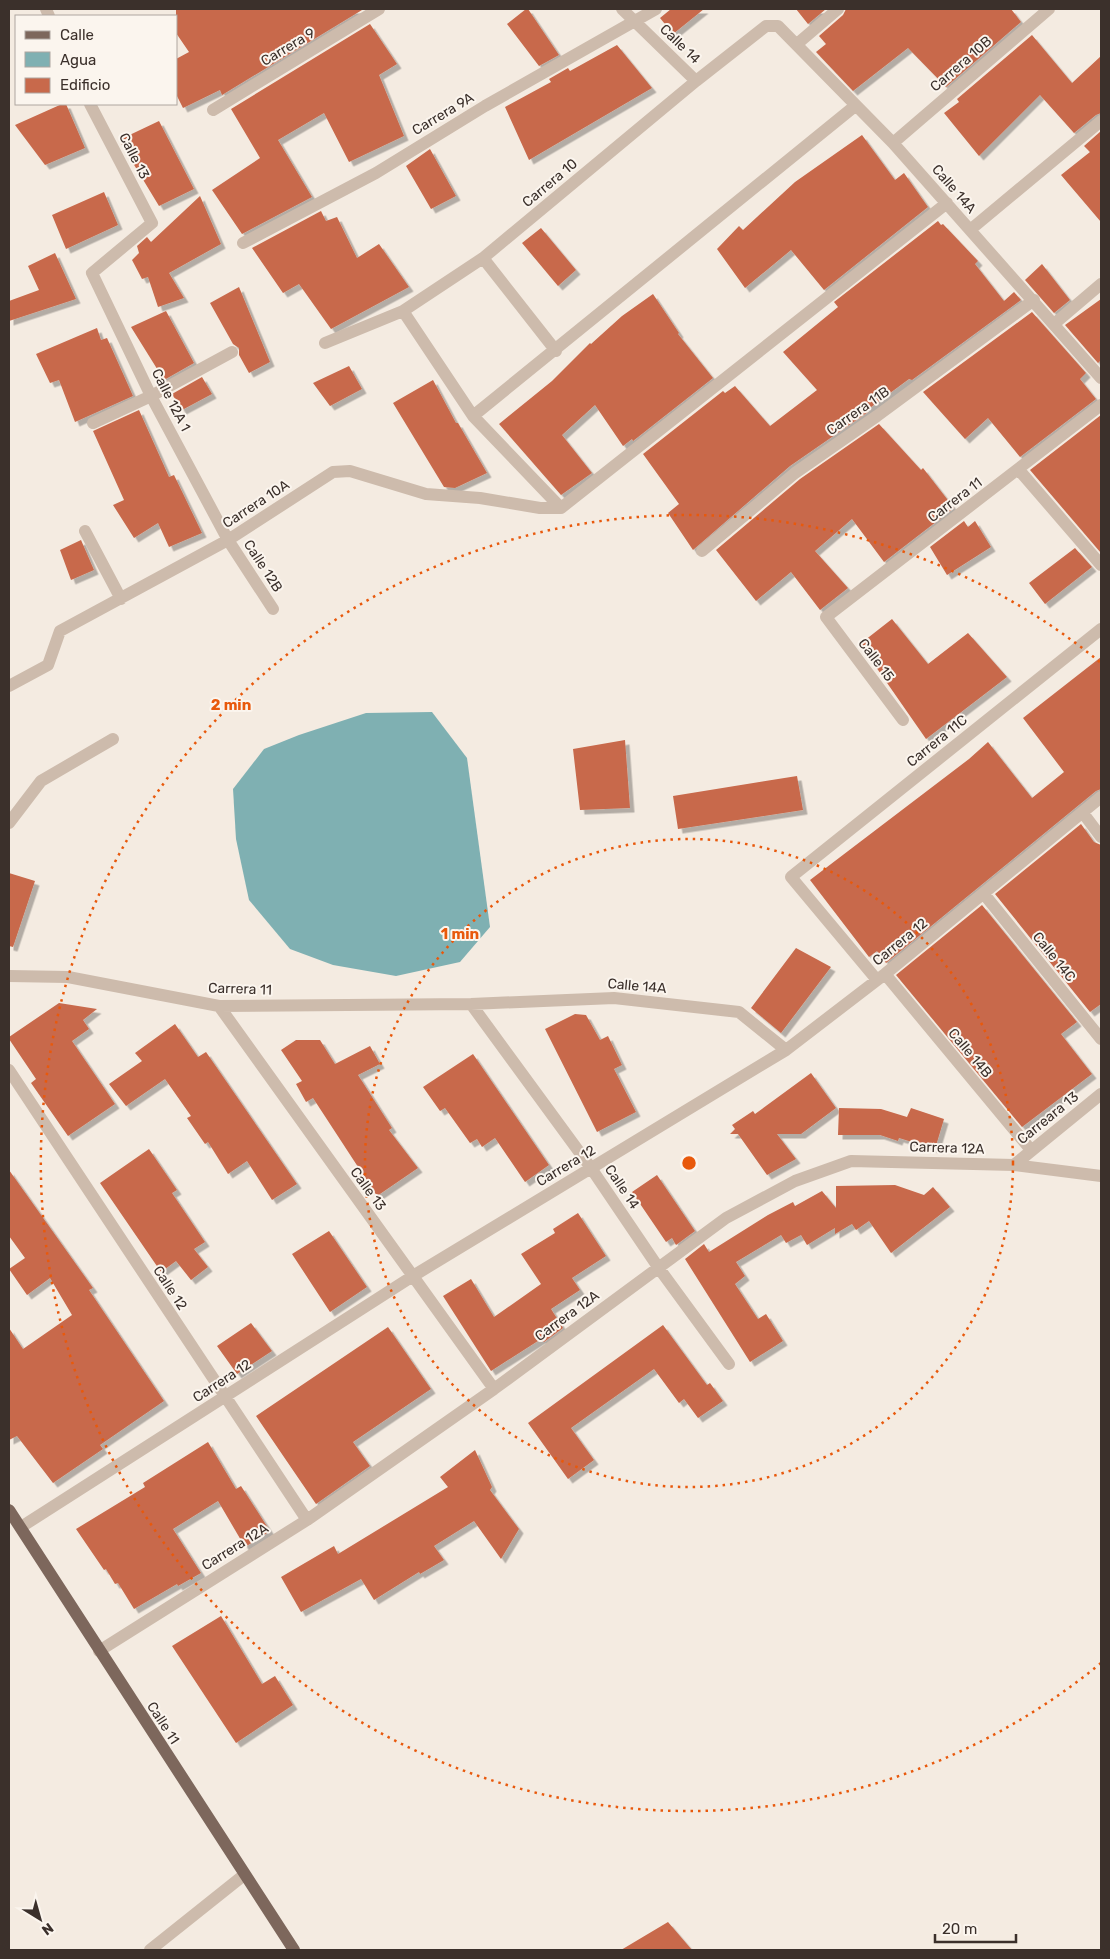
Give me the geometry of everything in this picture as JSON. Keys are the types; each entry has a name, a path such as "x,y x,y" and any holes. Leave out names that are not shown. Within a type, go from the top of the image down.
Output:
{"main road":[{"name":"Calle 11","path":"9,1510 244,1876 294,1950"}],"street":[{"name":"Carrera 9","path":"213,110 379,9"},
{"name":"Calle 14","path":"622,9 696,80"},
{"name":"Carrera 9A","path":"244,243 376,173 633,20 656,9"},
{"path":"797,44 838,9"},
{"name":"Carrera 10B","path":"893,143 1049,9"},
{"name":"Carrera 10","path":"325,343 403,311 483,258 752,34 766,26 778,26"},
{"name":"Calle 14A","path":"778,26 893,143 1034,300 1101,378"},
{"name":"Calle 13","path":"91,105 152,223 92,273"},
{"path":"473,416 556,351 856,106"},
{"path":"970,230 1101,121"},
{"path":"403,311 473,416 561,508 947,203"},
{"path":"483,258 556,351"},
{"name":"Calle 12A 1","path":"92,273 151,396 228,540"},
{"path":"1054,324 1101,284"},
{"name":"Carrera 11B","path":"702,551 794,474 877,416 1034,300"},
{"path":"93,423 151,396 232,352"},
{"name":"Carrera 11","path":"826,617 1101,405"},
{"path":"1019,470 1101,565"},
{"name":"Carrera 10A","path":"9,686 48,665 60,631 228,540 333,472 350,471 426,494 480,498 540,508 561,508"},
{"path":"85,531 121,599"},
{"name":"Calle 12B","path":"228,540 273,609"},
{"name":"Calle 15","path":"826,617 903,720"},
{"name":"Carrera 11C","path":"791,877 1101,629"},
{"path":"9,823 41,781 113,739"},
{"name":"Carrera 12","path":"21,1527 413,1276 786,1050 881,977 1101,797"},
{"path":"1082,813 1101,837"},
{"name":"Calle 14B","path":"791,877 881,977 1031,1150"},
{"name":"Calle 14C","path":"984,894 1101,1040"},
{"name":"Carrera 11","path":"9,976 68,977 219,1006 472,1004"},
{"name":"Calle 14A","path":"472,1004 614,998 739,1012 786,1050"},
{"name":"Calle 14","path":"472,1004 591,1168 658,1268 729,1364"},
{"name":"Calle 13","path":"219,1006 494,1389"},
{"name":"Calle 12","path":"9,1070 224,1398 307,1520"},
{"name":"Carreara 13","path":"1014,1165 1101,1094"},
{"name":"Carrera 12A","path":"99,1651 307,1520 494,1389 726,1218 795,1181 851,1161 1014,1165 1101,1176"},
{"path":"150,1950 244,1876"}],"water":[{"path":"432,712 467,758 490,927 460,962 396,976 333,965 290,949 249,900 236,839 233,789 264,749 299,735 366,713"}],"building":[{"path":"176,9 362,10 222,95 220,90 183,108 178,98 178,58 189,52 178,36 178,15 176,15"},
{"path":"528,9 559,55 539,66 507,24"},
{"path":"671,9 704,9 673,34 660,18"},
{"path":"796,9 826,9 808,24"},
{"path":"846,9 1011,9 1021,22 946,87 908,48 853,91 816,52 826,44 819,36 843,15"},
{"path":"370,24 397,64 379,75 404,136 349,162 324,113 278,140 312,197 242,234 212,190 260,158 231,109"},
{"path":"1032,35 1072,83 1101,56 1101,113 1074,133 1040,95 979,156 944,113 959,102 957,99"},
{"path":"617,45 652,88 529,160 505,107 551,82 549,79 568,68 570,71"},
{"path":"60,105 66,105 85,148 45,165 15,125"},
{"path":"159,121 194,189 159,206 119,140"},
{"path":"1101,131 1101,222 1061,175 1090,152 1084,146"},
{"path":"862,135 895,180 904,173 928,207 824,290 791,250 745,288 717,249 739,226 743,230 795,182"},
{"path":"430,149 456,196 431,209 406,166"},
{"path":"104,192 118,225 66,249 52,215"},
{"path":"200,196 221,244 169,273 184,298 158,307 148,277 142,279 132,260 139,253 137,246 147,237 151,242"},
{"path":"321,211 326,221 337,217 357,258 379,244 409,287 331,329 299,284 283,293 252,248"},
{"path":"938,221 978,261 975,264 1004,301 1014,292 1021,300 912,380 909,379 867,410 868,412 790,466 693,550 668,513 679,504 643,454 723,391 725,393 735,386 770,426 817,390 783,352 838,307 834,302"},
{"path":"541,228 576,270 558,286 522,243"},
{"path":"55,253 76,299 9,321 9,301 39,290 28,266"},
{"path":"1042,264 1070,300 1054,313 1025,280"},
{"path":"239,287 270,362 249,373 239,355 239,348 233,344 210,303"},
{"path":"653,294 678,334 713,378 633,441 632,439 623,446 595,405 562,435 592,473 561,495 499,424 552,381 590,343 622,316"},
{"path":"1101,299 1101,360 1098,363 1065,325"},
{"path":"166,311 194,363 164,380 131,327"},
{"path":"1032,312 1086,373 1080,379 1096,399 1020,457 988,418 965,439 923,392"},
{"path":"97,328 101,340 107,338 133,396 75,422 59,380 50,383 36,354"},
{"path":"349,366 362,389 330,406 313,383"},
{"path":"202,377 212,394 182,410 172,394"},
{"path":"433,380 456,423 458,423 487,473 455,488 444,487 393,403"},
{"path":"139,410 169,477 174,475 202,533 169,547 158,523 134,538 113,505 124,500 93,431"},
{"path":"1101,415 1101,553 1030,470"},
{"path":"879,424 921,470 923,468 954,508 884,562 852,519 815,551 848,588 820,610 791,572 756,601 716,550 800,479"},
{"path":"964,521 968,527 975,521 991,547 947,575 930,547"},
{"path":"81,540 94,570 71,580 60,550"},
{"path":"1075,548 1092,567 1045,604 1029,583"},
{"path":"892,619 928,664 968,633 1007,677 926,739 860,644"},
{"path":"1101,657 1101,789 1096,791 886,963 877,951 869,957 810,880 969,759 988,742 1032,798 1064,772 1023,718"},
{"path":"625,740 630,808 580,810 573,749"},
{"path":"797,776 803,810 678,829 673,796"},
{"path":"1081,824 1094,842 1101,845 1101,1004 1090,1012 995,894"},
{"path":"9,873 35,881 13,947 9,946"},
{"path":"982,905 1077,1022 1061,1034 1092,1074 1022,1127 896,975"},
{"path":"796,948 831,967 781,1033 751,1008"},
{"path":"59,1003 97,1009 83,1020 89,1029 72,1041 115,1104 68,1136 31,1083 36,1079 9,1039 9,1037"},
{"path":"575,1014 586,1015 600,1040 608,1036 622,1065 614,1069 636,1112 597,1132 545,1029"},
{"path":"175,1024 198,1057 206,1052 297,1184 272,1200 247,1161 228,1174 208,1142 205,1144 187,1118 191,1116 165,1079 126,1106 109,1084 142,1061 135,1053"},
{"path":"296,1040 320,1040 335,1064 370,1046 380,1064 358,1075 392,1128 389,1130 418,1168 377,1196 313,1098 306,1102 296,1084 302,1081 281,1050"},
{"path":"473,1054 549,1165 525,1182 495,1138 482,1147 477,1139 470,1143 445,1108 440,1111 423,1087"},
{"path":"811,1073 836,1108 801,1134 777,1134 796,1159 767,1175 738,1134 730,1134 735,1129 732,1125 753,1111 755,1114"},
{"path":"839,1108 881,1109 907,1117 911,1108 944,1119 935,1149 899,1138 898,1141 880,1135 838,1135"},
{"path":"149,1149 177,1190 172,1193 205,1242 194,1249 208,1267 191,1280 176,1261 161,1272 100,1183"},
{"path":"9,1170 93,1288 89,1290 164,1401 100,1445 103,1449 53,1483 17,1436 9,1440 9,1328 23,1349 72,1315 50,1278 27,1295 9,1269 25,1258 9,1236"},
{"path":"657,1175 695,1231 676,1245 672,1238 666,1242 632,1192"},
{"path":"895,1185 924,1195 933,1187 950,1207 891,1253 869,1221 856,1230 852,1224 835,1234 835,1228 807,1245 801,1235 786,1243 781,1235 736,1262 745,1276 735,1284 758,1319 766,1314 783,1341 750,1362 685,1259 704,1244 709,1252 768,1215 793,1202 795,1206 822,1191 836,1208 836,1186"},
{"path":"578,1213 606,1256 572,1278 580,1290 551,1309 563,1328 544,1342 541,1339 491,1371 443,1296 471,1279 494,1317 541,1284 521,1254 555,1233 553,1229"},
{"path":"329,1231 367,1287 330,1312 292,1254"},
{"path":"251,1323 272,1351 237,1374 217,1346"},
{"path":"663,1325 707,1385 710,1383 723,1401 698,1418 684,1399 679,1403 654,1369 571,1428 594,1460 568,1479 528,1423"},
{"path":"388,1327 431,1389 353,1442 370,1466 316,1504 256,1416"},
{"path":"208,1442 236,1489 241,1486 270,1531 245,1547 218,1501 173,1529 201,1573 178,1586 177,1584 134,1609 118,1583 115,1584 106,1569 104,1570 76,1529 145,1487 143,1483"},
{"path":"475,1450 492,1487 490,1490 519,1529 501,1559 474,1521 434,1546 444,1560 420,1574 419,1572 374,1600 361,1579 301,1612 281,1577 334,1546 338,1554 448,1487 440,1477"},
{"path":"221,1616 262,1684 275,1676 293,1705 236,1743 172,1646"},
{"path":"668,1922 692,1950 621,1950"}]}
